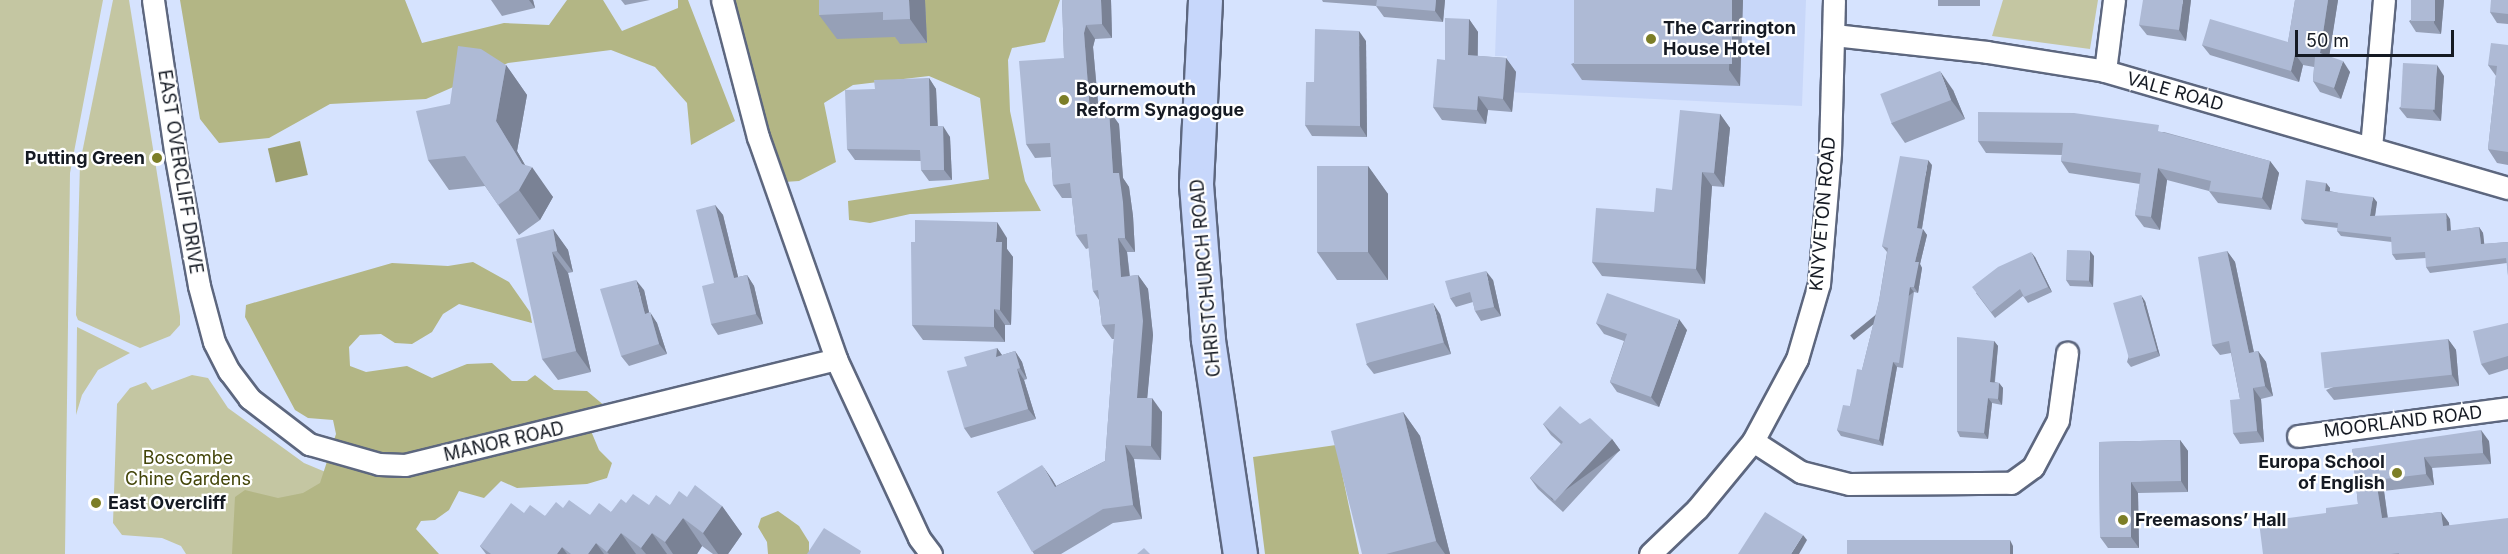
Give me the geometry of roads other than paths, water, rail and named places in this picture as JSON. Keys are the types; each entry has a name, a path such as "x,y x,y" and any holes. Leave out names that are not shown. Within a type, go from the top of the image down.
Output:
{"main road":[{"name":"CHRISTCHURCH ROAD","path":"1205,0 1196,184 1208,340 1240,554"}],"street":[{"name":"EAST OVERCLIFF DRIVE","path":"153,0 176,158 199,286 214,342"},
{"path":"722,0 762,148 836,359 919,538 930,554"},
{"name":"KNYVETON ROAD","path":"1650,554 1697,509 1753,441 1797,359 1819,284 1830,152 1834,0"},
{"path":"2105,71 2114,0"},
{"path":"2371,148 2384,0"},
{"name":"VALE ROAD","path":"1834,35 2005,54 2105,71 2508,188"},
{"name":"MANOR ROAD","path":"214,342 229,371 249,398 286,428 332,453 388,465 405,465 542,434 836,359"},
{"path":"1753,441 1801,472 1849,484 2011,483 2033,467 2058,420 2067,353"},
{"name":"MOORLAND ROAD","path":"2298,436 2508,408"}],"place":[{"name":"The Carrington House Hotel","path":"1651,39"},
{"name":"Bournemouth Reform Synagogue","path":"1064,100"},
{"name":"Putting Green","path":"157,158"},
{"name":"Europa School of English","path":"2397,473"},
{"name":"East Overcliff","path":"96,503"},
{"name":"Freemasons’ Hall","path":"2123,520"}],"park label":[{"name":"Boscombe Chine Gardens","path":"188,469"}]}
